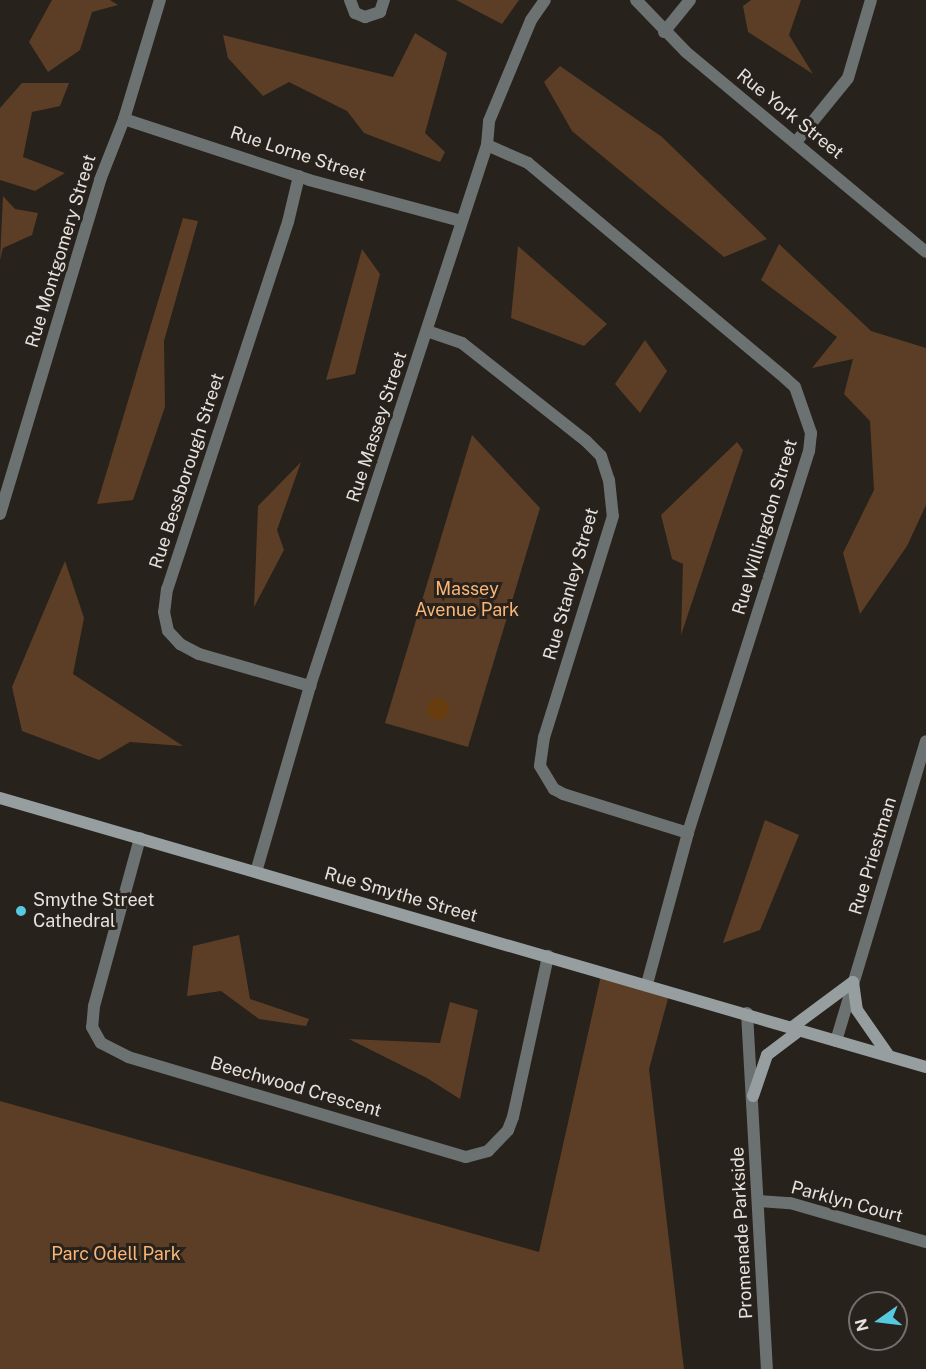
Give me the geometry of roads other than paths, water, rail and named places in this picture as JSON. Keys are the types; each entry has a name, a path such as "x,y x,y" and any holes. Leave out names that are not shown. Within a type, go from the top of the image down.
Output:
{"main road":[{"name":"Rue Smythe Street","path":"0,798 747,1013 926,1067"},
{"path":"753,1096 767,1055 795,1029 854,982"},
{"path":"854,982 856,1010 889,1056"}],"street":[{"name":"Rue Montgomery Street","path":"0,514 100,180 124,118 160,0"},
{"path":"350,0 355,13 365,17 380,12 384,0"},
{"name":"Rue Massey Street","path":"256,872 310,686 461,221 488,145 489,121 531,20 545,0"},
{"name":"Rue York Street","path":"636,0 664,32 926,252"},
{"path":"664,32 690,0"},
{"path":"796,142 848,78 871,0"},
{"name":"Rue Lorne Street","path":"124,118 299,176 461,221"},
{"name":"Rue Willingdon Street","path":"488,145 528,163 786,378 795,387 811,433 809,451 688,833 647,984"},
{"name":"Rue Bessborough Street","path":"299,176 288,222 167,589 164,612 168,631 180,644 199,654 310,686"},
{"name":"Rue Stanley Street","path":"427,331 462,343 586,441 601,456 609,480 613,516 544,737 540,766 554,789 563,794 688,833"},
{"name":"Rue Priestman","path":"836,1041 926,741"},
{"name":"Beechwood Crescent","path":"140,838 94,1006 92,1027 101,1043 128,1058 466,1157 488,1151 508,1130 513,1118 548,956"},
{"name":"Promenade Parkside","path":"747,1013 767,1369"},
{"name":"Parklyn Court","path":"759,1201 790,1203 926,1242"}],"place":[{"name":"Smythe Street Cathedral","path":"21,911"}],"park label":[{"name":"Massey Avenue Park","path":"467,600"},
{"name":"Parc Odell Park","path":"116,1254"}]}
